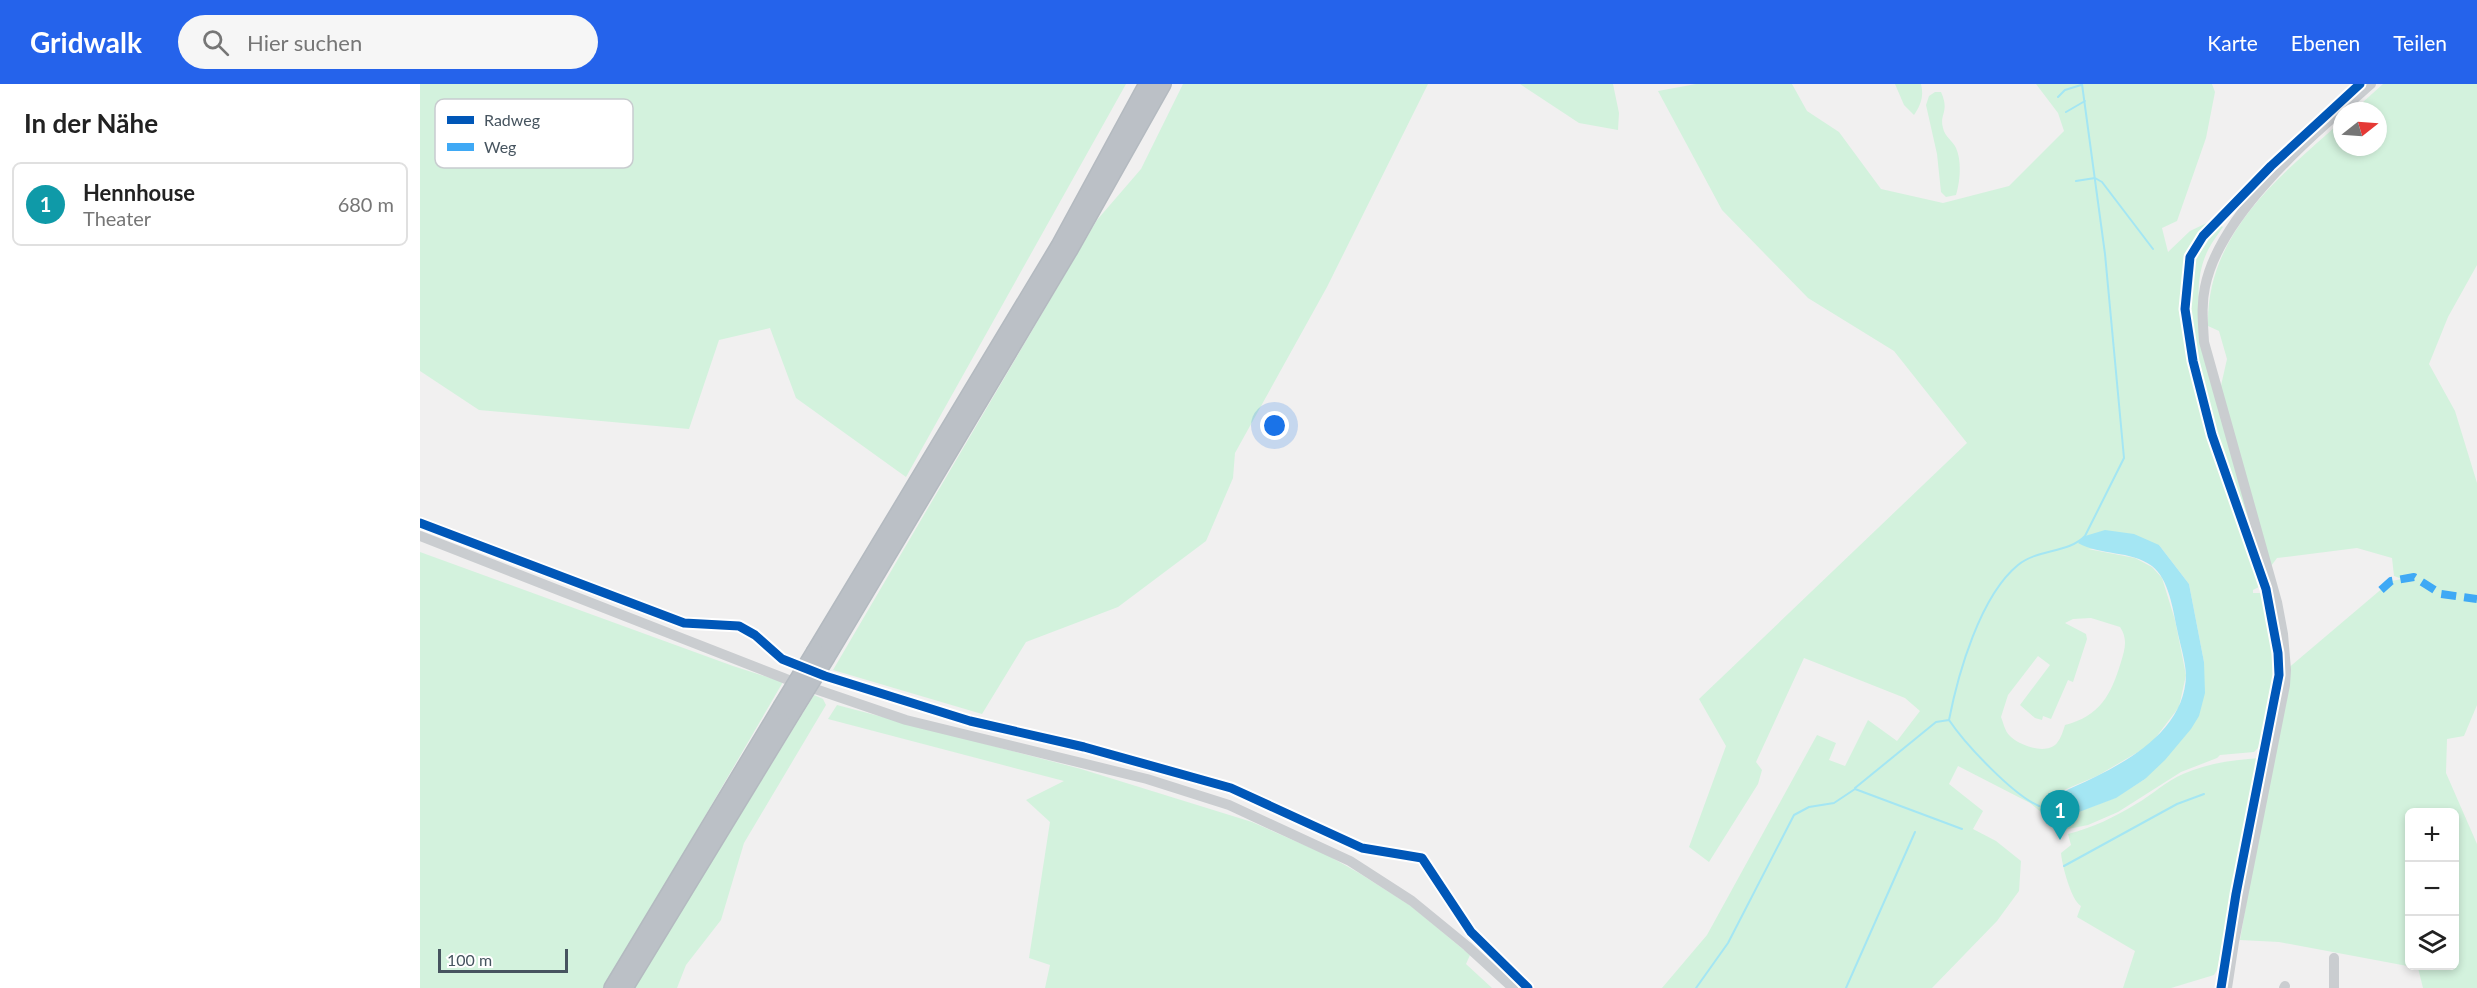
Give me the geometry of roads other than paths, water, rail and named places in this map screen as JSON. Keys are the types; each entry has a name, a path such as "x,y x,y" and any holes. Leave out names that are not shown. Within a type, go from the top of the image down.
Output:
{"highway":[{"path":"821,654 1059,246 1146,84"},
{"path":"612,988 1069,251 1163,84"},
{"path":"625,988 787,709"}],"street":[{"path":"2227,988 2286,670 2277,602 2204,342 2202,314 2205,286 2219,249 2236,219 2285,164 2371,84"},
{"path":"420,536 786,679 897,717 965,736 1138,776 1229,805 1350,861 1412,902 1467,946 1513,988"},
{"path":"2334,958 2334,988"}],"water":[{"path":"2105,530 2134,534 2159,545 2189,584 2204,662 2205,693 2199,716 2191,729 2165,760 2145,779 2116,798 2071,815 2057,817 2053,799 2128,759 2143,748 2168,723 2178,709 2184,692 2185,663 2172,604 2163,579 2152,566 2134,557 2096,550 2078,543 2085,536"}],"waterway":[{"path":"1949,720 1965,659 1992,596 2018,565 2034,556 2070,545 2085,536 2124,458 2105,254 2082,84"},
{"path":"2058,97 2065,90 2081,85"},
{"path":"2066,112 2085,101"},
{"path":"2076,181 2095,178 2102,182 2153,249"},
{"path":"1855,788 1936,722 1949,720 1990,768 2016,791 2039,806"},
{"path":"1696,988 1728,943 1794,815 1809,807 1834,803 1855,789 1962,829"},
{"path":"2064,866 2177,804 2204,794"},
{"path":"1846,988 1915,832"}],"place":[{"name":"Hennhouse","path":"2060,840"}]}
